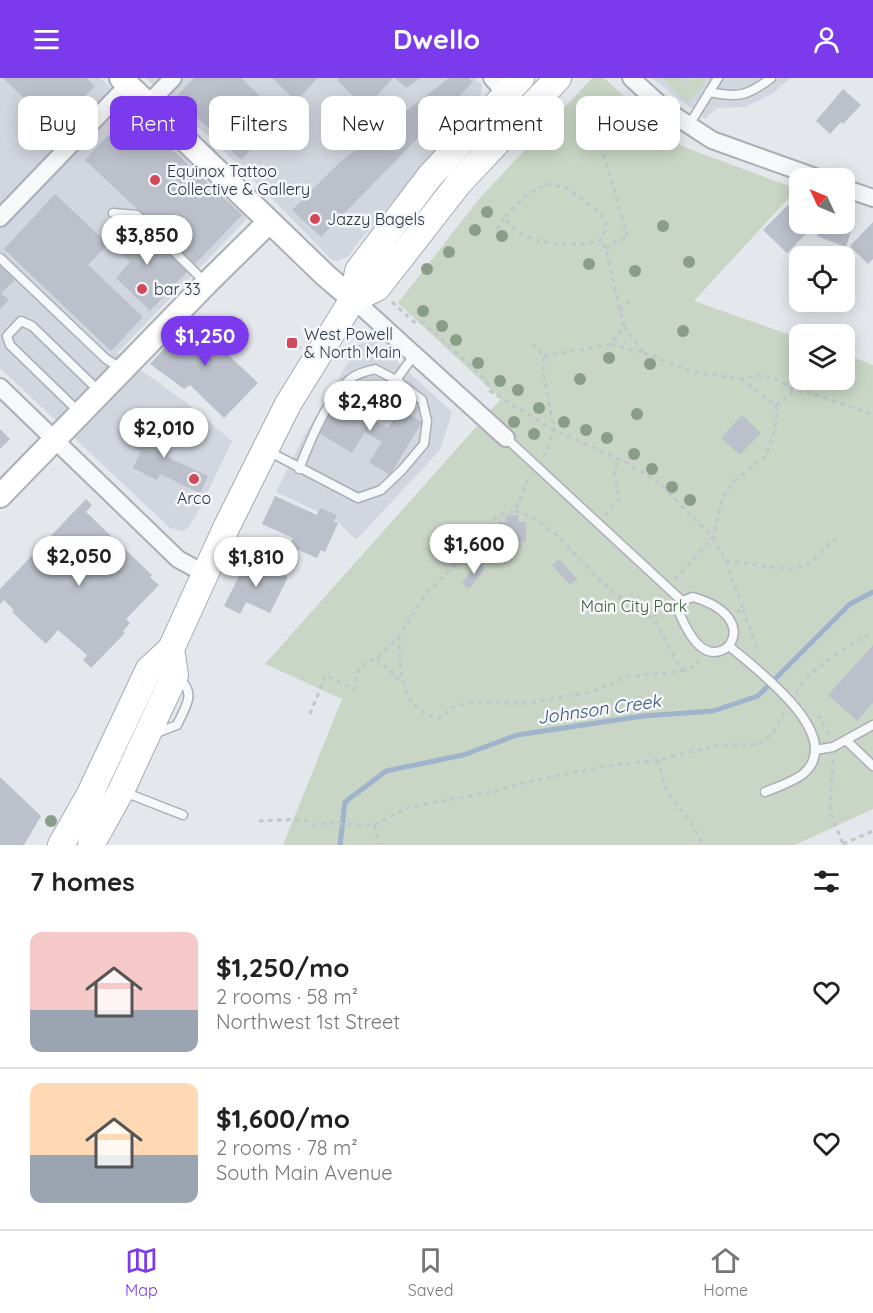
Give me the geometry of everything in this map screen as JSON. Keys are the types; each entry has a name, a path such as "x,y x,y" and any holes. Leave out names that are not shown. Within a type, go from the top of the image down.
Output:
{"main road":[{"path":"353,299 377,288 459,183 558,78"},
{"path":"459,183 459,162 502,116 506,105 506,83"},
{"path":"61,845 99,776 149,669 171,649 288,404 353,299 358,271 395,219 506,83"},
{"path":"91,845 121,791 175,675 171,649"}],"street":[{"path":"156,96 173,78"},
{"path":"631,78 649,96"},
{"path":"0,218 125,81 140,96"},
{"path":"680,120 712,140 789,168"},
{"path":"195,150 269,222 506,438"},
{"path":"855,192 873,198"},
{"path":"0,496 269,222"},
{"path":"0,388 178,559 205,574"}],"lane":[{"path":"688,126 718,78"},
{"path":"709,92 732,97 748,93 771,78"},
{"path":"113,213 137,216 207,283"},
{"path":"0,258 106,359 123,369"},
{"path":"80,413 4,338 21,321 32,326 100,392"},
{"path":"396,380 415,354"},
{"path":"265,450 299,469 358,498 381,490 424,444 427,421 422,400 396,380 375,369 355,376 341,388 311,438 299,469"},
{"path":"506,438 682,601"},
{"path":"693,597 729,615 734,626 734,637 729,646 719,651 702,649 679,612 682,601 693,597"},
{"path":"729,646 792,701 809,725 815,750 810,765 802,775 765,792"},
{"path":"815,750 833,747 873,725"},
{"path":"846,740 873,766"},
{"path":"121,791 183,815"}],"path":[{"path":"602,150 628,238 612,243 606,249"},
{"path":"497,229 504,218 526,195 547,184 567,188 604,219 607,226 600,240 593,243 542,242 521,233 504,218"},
{"path":"600,240 606,249 624,327 644,353"},
{"path":"377,288 414,322 424,323 486,380 490,391 554,430 619,459 658,483 713,538 726,561 759,656"},
{"path":"620,311 632,299"},
{"path":"611,344 624,327"},
{"path":"531,344 544,356"},
{"path":"544,356 611,344 644,353 693,372 742,379 754,375 771,377 785,383 793,391 808,392 873,415"},
{"path":"515,511 528,478 544,457 554,430 543,371 544,356"},
{"path":"654,619 658,599 692,558 713,538 722,499 734,481 766,456 777,418 776,405 742,379"},
{"path":"776,405 793,391"},
{"path":"597,524 619,500 620,493 615,483 614,470 619,459"},
{"path":"310,714 326,675 354,689 359,669 368,661 377,658 399,636 426,594 462,558 498,515 515,511 538,520 601,581 632,607 654,619 682,671"},
{"path":"726,561 739,561 761,566 802,567 837,538"},
{"path":"729,615 743,609"},
{"path":"259,821 302,819 314,825 374,825 409,807 597,768 658,760 719,745 759,744 773,733 801,684 823,664 873,632"},
{"path":"399,636 401,682"},
{"path":"377,658 401,682 412,702 423,715 438,719 453,707 467,703 529,703 591,692 627,677 682,671 696,666 702,649"},
{"path":"658,760 667,793 692,823 703,845"},
{"path":"374,825 379,845"},
{"path":"842,845 873,831"}],"shaded area":[{"path":"0,78 100,78 120,96 110,96 110,150 178,150 243,210 246,220 117,353 184,401 232,441 189,527 183,531 170,528 0,368"},
{"path":"146,78 475,78 482,85 481,96 418,96 418,150 437,150 359,241 349,256 338,261 331,259 223,150 309,150 309,96 209,96 209,137 197,126 197,96 165,96"},
{"path":"652,78 790,78 772,94 745,107 717,108 705,119 680,100 680,96 675,96"},
{"path":"375,341 452,412 440,450 356,540 336,520 276,492 303,438 359,344"}],"green space":[{"name":"Main City Park","path":"592,78 604,78 624,96 576,96 576,150 680,150 680,144 789,186 789,198 694,301 789,334 789,390 855,390 855,358 873,365 873,809 795,845 283,845 342,699 265,664 501,399 398,303 479,199 525,150 564,150 564,108"},
{"path":"662,78 682,78 686,81 704,78 705,82 688,103"}],"building":[{"path":"3,78 86,78 95,86 85,96 22,96"},
{"path":"194,78 241,78 260,96 209,96 209,129 197,117 197,96 177,96"},
{"path":"272,78 318,78 301,96 291,96"},
{"path":"339,78 393,78 376,96 353,96 337,80"},
{"path":"395,78 420,78 406,88"},
{"path":"449,78 469,78 473,82 459,96 426,96"},
{"path":"843,89 861,105 830,134 816,121"},
{"path":"418,102 418,138 321,237 292,210 340,162 356,150 406,150 406,111"},
{"path":"110,133 110,150 173,150 242,215 195,264 85,160 94,150 98,150 98,146"},
{"path":"231,150 251,150 241,160"},
{"path":"55,194 108,244 88,265 143,317 111,351 4,249"},
{"path":"788,205 789,234 806,234 794,246 789,246 787,253 763,230"},
{"path":"134,219 188,271 150,311 116,278 130,262 111,243"},
{"path":"873,222 873,259 868,264 855,251 855,246 850,246"},
{"path":"818,234 850,234 846,246 817,236"},
{"path":"0,265 15,280 1,293 9,300 0,309"},
{"path":"193,317 229,344 223,350 258,383 224,418 190,385 184,389 150,364"},
{"path":"342,395 374,414 371,418 388,428 400,409 422,422 390,475 369,462 382,442 365,432 352,453 319,433"},
{"path":"742,415 761,433 740,455 721,438"},
{"path":"153,423 178,435 167,457 208,476 200,493 160,474 157,480 133,468 141,451 134,448 145,425 151,428"},
{"path":"0,429 10,439 0,449"},
{"path":"275,496 317,515 320,508 337,515 334,521 338,523 325,552 321,550 317,558 289,546 293,538 262,524"},
{"path":"86,499 92,505 86,512 152,575 150,577 159,585 126,619 130,623 123,631 125,633 91,668 83,660 87,655 58,630 46,644 12,612 14,610 4,600 0,604 0,589"},
{"path":"506,515 518,515 518,522 526,522 526,541 521,542 521,545 507,542 507,538 499,538 498,522 506,522"},
{"path":"248,558 288,577 270,613 246,602 240,614 224,606"},
{"path":"559,559 577,579 570,585 552,565"},
{"path":"478,562 485,568 469,589 462,583"},
{"path":"873,645 873,703 857,721 828,695"},
{"path":"0,777 41,816 24,845 0,845"}],"waterway":[{"name":"Johnson Creek","path":"340,845 345,802 386,771 463,755 517,735 643,716 713,711 758,696 850,604 873,592"}],"place":[{"name":"Equinox Tattoo Collective & Gallery","path":"155,180"},
{"name":"Jazzy Bagels","path":"315,219"},
{"name":"bar 33","path":"142,289"},
{"name":"West Powell & North Main","path":"292,343"},
{"name":"Arco","path":"194,479"}]}
